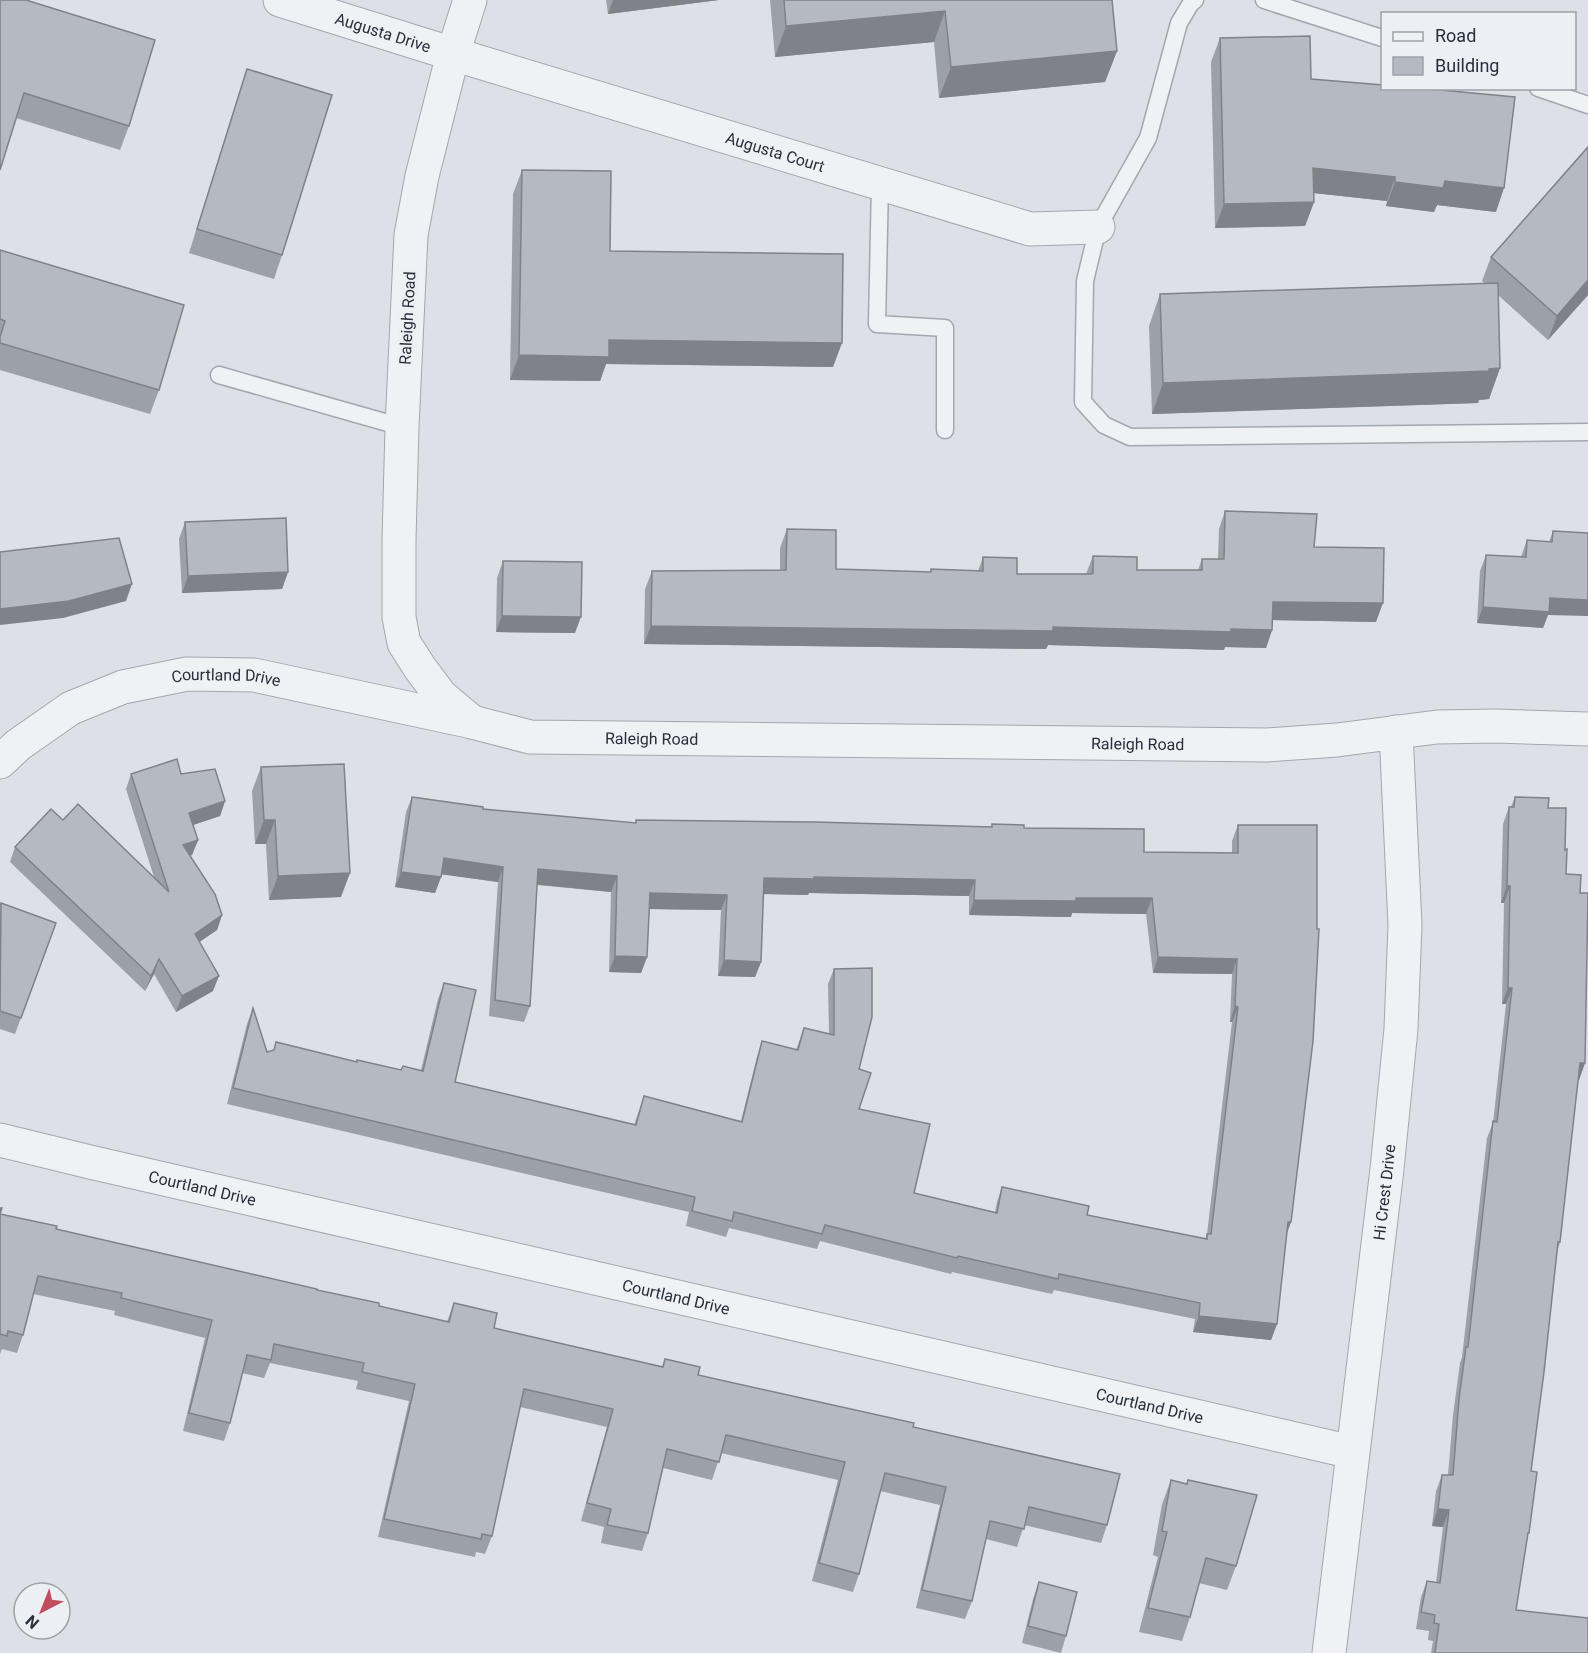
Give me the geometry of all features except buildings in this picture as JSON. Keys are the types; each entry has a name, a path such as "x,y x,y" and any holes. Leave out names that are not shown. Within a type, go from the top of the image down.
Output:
{"street":[{"name":"Augusta Drive","path":"280,0 453,54"},
{"name":"Raleigh Road","path":"470,0 453,54 422,176 411,235 402,427 399,617 404,643 420,668 441,696 472,722 530,737 1220,745 1326,741 1437,727 1588,729"},
{"name":"Augusta Court","path":"453,54 1030,228 1098,227"},
{"name":"Courtland Drive","path":"0,762 18,745 71,708 123,687 187,674 254,675 472,722"},
{"name":"Hi Crest Drive","path":"1329,1653 1388,1169 1401,1029 1406,925 1396,732"},
{"name":"Courtland Drive","path":"0,1140 1352,1452"}],"lane":[{"path":"1195,0 1179,23 1148,138 1098,227 1085,281 1083,402 1104,425 1130,437 1588,432"},
{"path":"1264,0 1381,37"},
{"path":"1544,90 1588,105"},
{"path":"880,183 877,324 945,328 945,430"},
{"path":"219,375 402,427"}]}
